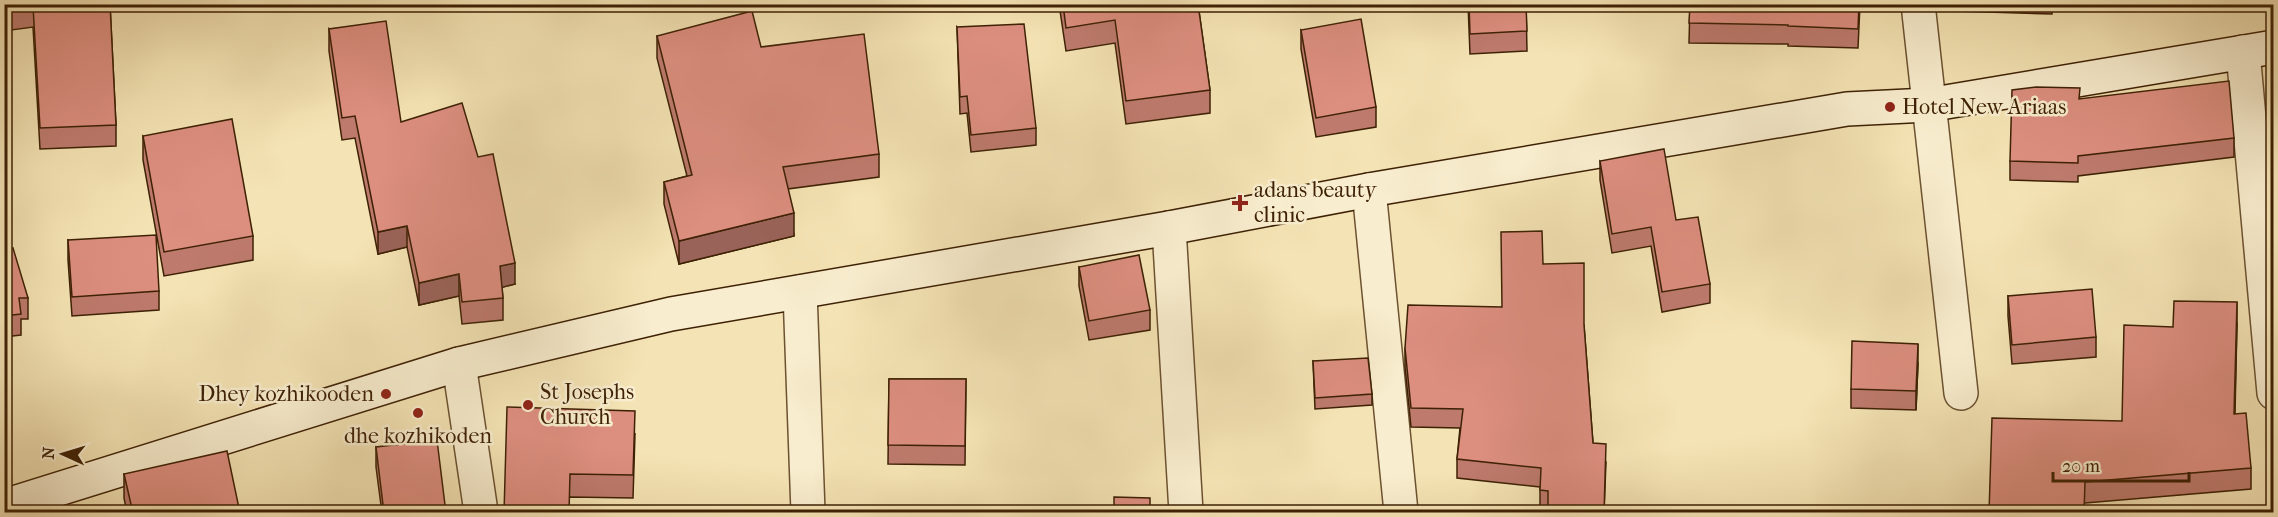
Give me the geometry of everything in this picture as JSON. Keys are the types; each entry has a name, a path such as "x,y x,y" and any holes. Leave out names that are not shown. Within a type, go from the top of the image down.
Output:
{"main road":[{"path":"1918,4 1961,393"},
{"path":"4,506 459,364 671,314 1169,228 1369,190 1847,109 1928,105 2258,50 2274,393"},
{"path":"1369,190 1401,513"},
{"path":"1169,228 1186,513"},
{"path":"800,292 808,513"},
{"path":"459,364 481,513"}],"building":[{"path":"4,4 110,4 116,125 40,128 33,6 4,10"},
{"path":"1063,4 1198,4 1210,90 1126,101 1115,20 1066,28"},
{"path":"1469,4 1526,4 1527,31 1470,34"},
{"path":"1690,4 1859,4 1858,29 1689,23"},
{"path":"752,11 761,47 864,34 879,154 783,167 794,213 679,241 664,182 692,175 657,36"},
{"path":"1361,19 1376,107 1316,118 1301,30"},
{"path":"386,21 401,122 462,103 478,157 493,154 515,263 500,266 503,298 462,302 459,274 419,283 407,226 378,232 355,116 342,118 329,29"},
{"path":"1024,24 1036,128 971,135 967,96 960,97 957,27"},
{"path":"2229,81 2234,138 2078,156 2078,163 2010,161 2012,90 2036,87 2080,88 2079,99"},
{"path":"232,119 253,236 164,252 143,136"},
{"path":"1664,149 1676,220 1698,217 1710,284 1662,292 1651,227 1612,234 1600,161"},
{"path":"1542,231 1543,264 1584,263 1584,325 1593,443 1606,444 1604,513 1548,513 1548,491 1540,490 1541,468 1457,459 1463,409 1411,408 1405,348 1408,305 1502,307 1501,232"},
{"path":"156,235 159,291 72,297 68,240"},
{"path":"13,248 28,298 19,298 21,314 4,316 4,250"},
{"path":"1139,255 1150,310 1089,321 1079,267"},
{"path":"2092,289 2096,337 2012,345 2008,296"},
{"path":"2174,301 2237,302 2234,414 2246,413 2251,468 2085,482 2084,513 1989,513 1992,418 2122,421 2124,325 2173,327"},
{"path":"1852,341 1918,344 1916,391 1851,389"},
{"path":"1368,358 1372,394 1315,398 1313,361"},
{"path":"889,379 966,379 965,446 888,445"},
{"path":"507,407 635,411 633,475 570,474 569,513 504,513"},
{"path":"437,440 446,513 384,513 376,447"},
{"path":"227,451 240,513 133,513 124,474"},
{"path":"1114,497 1150,498 1150,513 1114,513"}],"place":[{"name":"Hotel New Ariaas","path":"1890,107"},
{"name":"adans beauty clinic","path":"1240,203"},
{"name":"Dhey kozhikooden","path":"386,394"},
{"name":"St Josephs Church","path":"528,405"},
{"name":"dhe kozhikoden","path":"418,413"}]}
